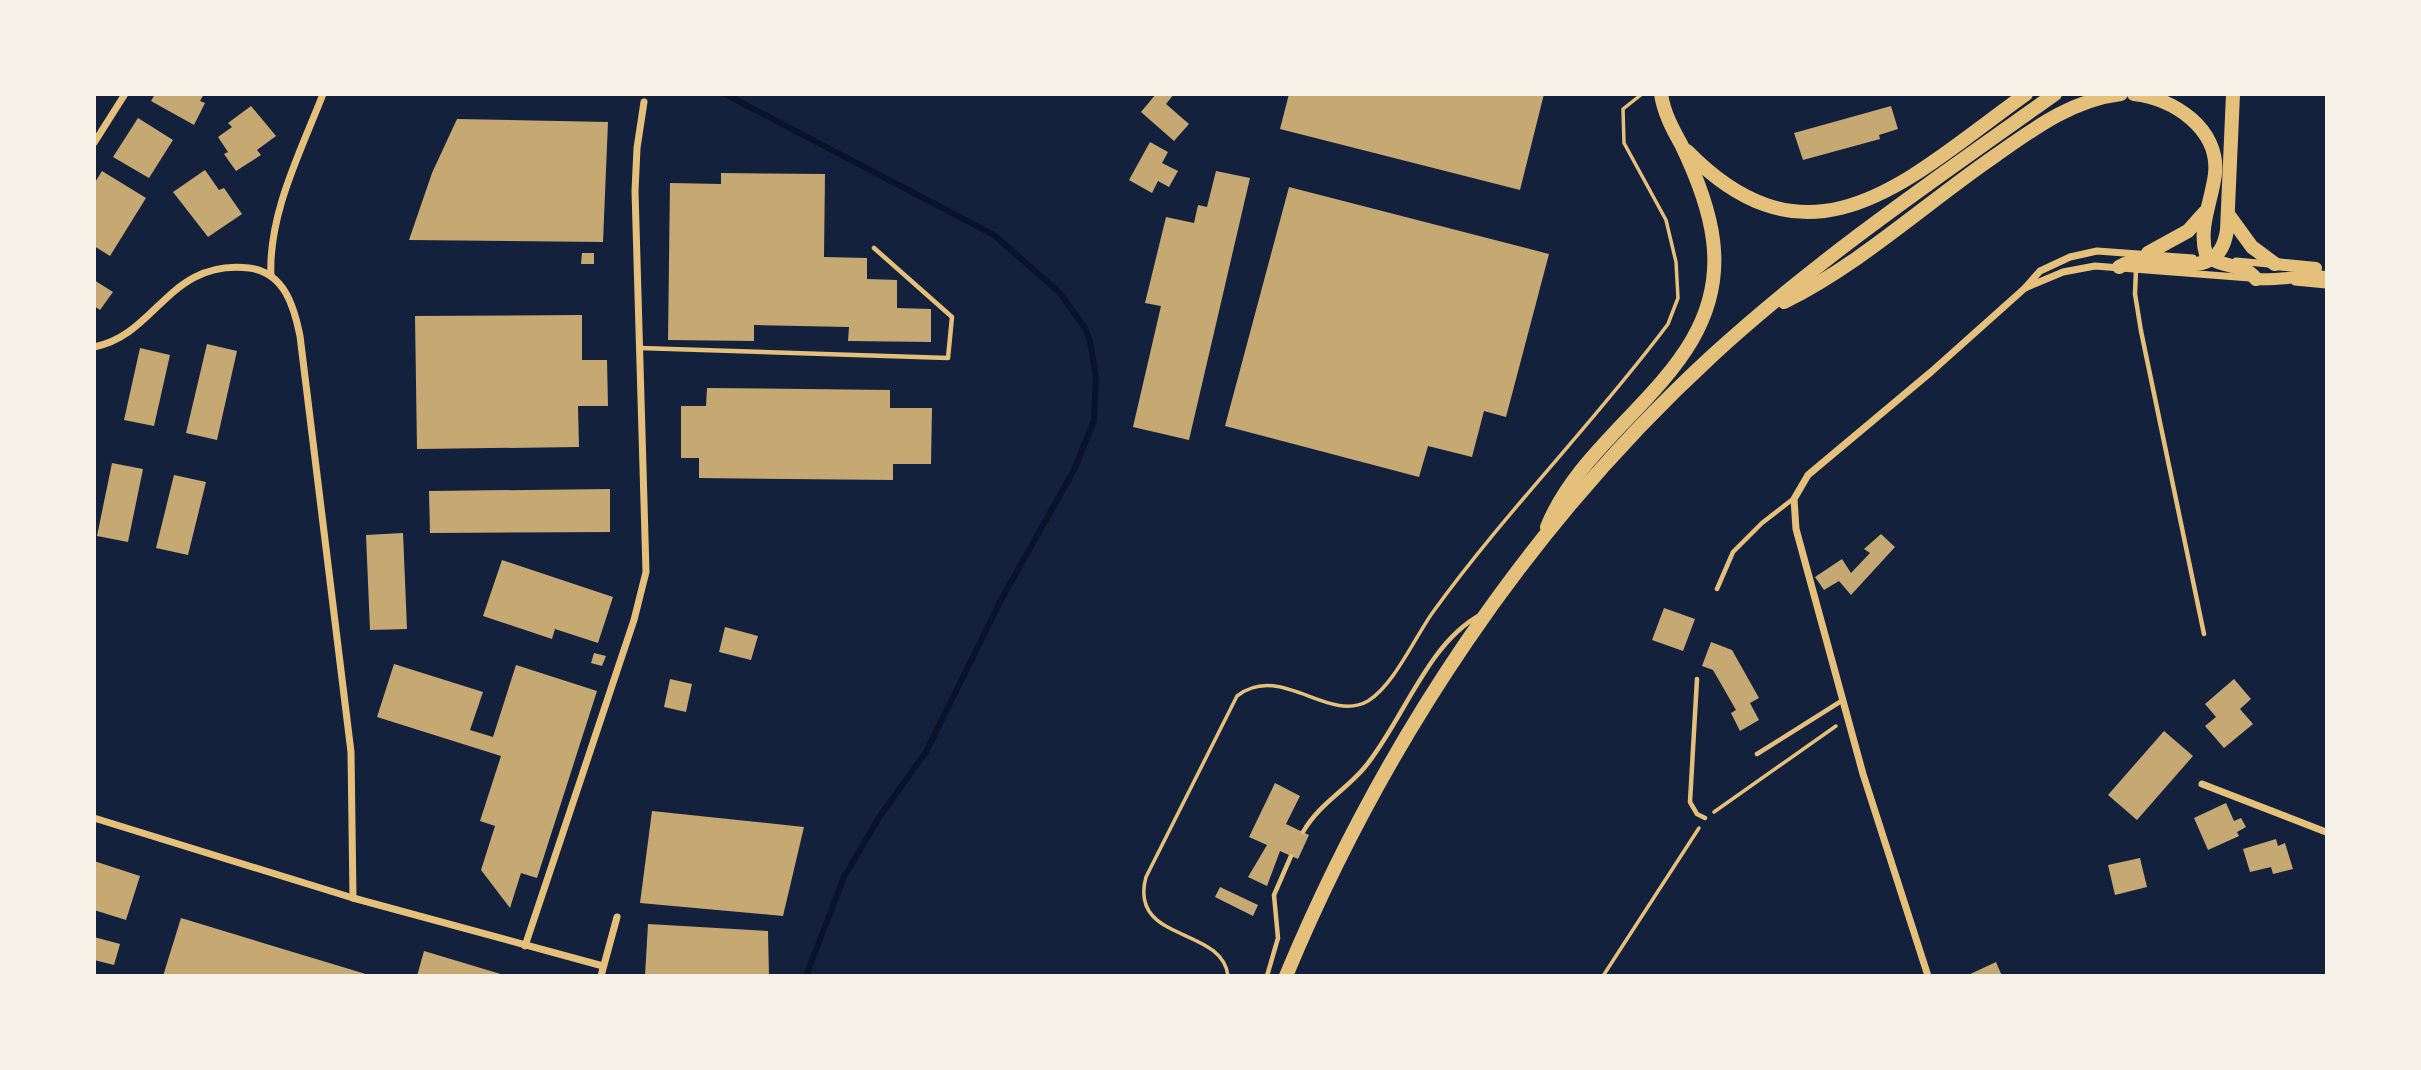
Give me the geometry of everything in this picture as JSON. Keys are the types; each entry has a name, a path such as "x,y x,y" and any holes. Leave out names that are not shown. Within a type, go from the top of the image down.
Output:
{"main road":[{"path":"1542,541 1569,485 1676,366 1704,318 1713,278 1713,242 1705,207 1669,121 1661,94"},
{"path":"1681,145 1716,178 1749,200 1785,211 1827,212 1860,204 1892,188 2026,94"},
{"path":"1286,975 1324,888 1367,802 1490,609 1542,541 1651,417 1764,311 1866,230 2055,94"},
{"path":"1764,311 1828,276 2045,122 2087,102 2121,94"},
{"path":"2134,94 2158,99 2176,107 2191,118 2207,137 2215,166 2206,211 2204,248 2210,260"},
{"path":"2210,260 2225,239 2233,94"},
{"path":"2148,253 2188,231 2206,211"},
{"path":"2228,214 2252,247 2276,264"},
{"path":"2119,267 2132,261 2193,265 2210,260 2245,269 2256,279"}],"street":[{"path":"94,143 125,94"},
{"path":"323,94 279,212 272,250 271,276 291,304 302,351 351,752 354,810 353,898"},
{"path":"525,946 643,587 647,539 635,173 644,102"},
{"path":"1928,975 1905,912 1848,717 1796,529 1794,499 1808,475 2025,288 2040,271 2070,257 2104,251 2148,253 2326,269"},
{"path":"2025,288 2071,269 2119,267 2326,285"},
{"path":"94,347 124,334 172,291 199,275 239,268 271,276"},
{"path":"2277,281 2294,275 2326,276"},
{"path":"2202,784 2326,832"},
{"path":"94,818 353,898 603,966"},
{"path":"601,975 617,917"}],"lane":[{"path":"640,348 948,358 952,317 874,248"},
{"path":"2136,268 2135,294 2141,331 2204,634"},
{"path":"1717,589 1734,552 1762,523 1794,499"},
{"path":"1303,832 1322,805 1365,767 1450,639 1467,623 1490,609"},
{"path":"1696,679 1690,802 1698,814 1705,818"},
{"path":"1757,754 1844,699"},
{"path":"1267,975 1278,938 1274,895 1291,856"}],"path":[{"path":"1228,975 1227,966 1220,955 1161,924 1151,914 1142,892 1146,877 1237,696 1248,687 1261,684 1336,704 1364,703 1378,694 1433,612 1521,499 1668,324 1678,298 1676,262 1666,220 1624,143 1623,109 1642,94"},
{"path":"1603,975 1666,873 1705,818 1848,717"}],"building":[{"path":"155,94 204,94 200,101 205,103 194,125 151,101"},
{"path":"1156,94 1174,94 1166,104 1189,124 1174,141 1141,112"},
{"path":"1289,94 1544,94 1520,190 1280,129"},
{"path":"251,106 276,136 257,150 261,155 236,171 224,154 228,152 218,137 232,127 228,123"},
{"path":"1891,106 1898,129 1879,135 1880,139 1803,160 1794,133"},
{"path":"138,118 173,140 149,178 113,157"},
{"path":"457,119 608,122 603,242 409,240 432,173"},
{"path":"1150,142 1168,152 1162,163 1178,171 1169,187 1158,181 1152,193 1129,180"},
{"path":"205,170 219,190 224,188 242,214 208,237 173,192"},
{"path":"102,171 146,198 110,256 94,246 94,184"},
{"path":"1216,171 1250,178 1189,440 1133,427 1161,306 1145,303 1166,217 1194,223 1198,205 1207,207"},
{"path":"721,173 825,174 824,257 867,258 867,279 897,280 897,308 931,309 931,342 848,341 849,327 754,325 754,341 668,340 670,183 721,184"},
{"path":"1289,187 1549,254 1506,417 1484,411 1472,457 1428,446 1419,477 1225,426"},
{"path":"582,253 594,253 594,264 581,264"},
{"path":"94,280 113,292 100,310 94,306"},
{"path":"582,315 582,360 607,360 608,406 578,406 579,447 417,449 415,316"},
{"path":"207,344 237,351 217,440 186,433"},
{"path":"140,348 170,355 154,426 124,420"},
{"path":"707,388 890,390 890,408 932,408 931,464 893,464 893,480 699,478 699,458 681,458 681,406 706,406"},
{"path":"112,463 143,469 128,542 97,536"},
{"path":"174,475 206,482 188,555 156,548"},
{"path":"610,489 610,532 430,533 429,491"},
{"path":"403,533 407,629 370,630 366,535"},
{"path":"1881,534 1895,547 1851,595 1839,581 1824,590 1815,577 1842,559 1851,573 1870,553 1864,549"},
{"path":"502,560 613,597 598,643 555,629 552,639 483,616"},
{"path":"1664,608 1695,619 1683,651 1652,640"},
{"path":"725,627 758,636 751,660 719,652"},
{"path":"1711,642 1732,650 1759,698 1750,703 1759,720 1740,731 1731,713 1736,710 1713,670 1702,666"},
{"path":"594,653 606,656 602,666 591,663"},
{"path":"394,664 483,692 470,730 493,737 516,665 597,691 537,878 521,873 510,908 481,870 495,826 480,821 501,756 377,717"},
{"path":"670,679 692,684 686,712 664,707"},
{"path":"2234,679 2251,699 2240,709 2253,724 2224,748 2205,726 2216,717 2205,704"},
{"path":"2164,731 2193,756 2137,820 2108,795"},
{"path":"1275,783 1300,796 1286,824 1309,835 1298,859 1280,851 1267,886 1248,877 1267,845 1249,837"},
{"path":"2226,803 2234,821 2241,818 2246,827 2237,832 2239,836 2208,850 2194,818"},
{"path":"652,811 804,827 783,916 640,903"},
{"path":"2276,839 2278,846 2285,843 2293,869 2273,874 2271,867 2250,872 2243,849"},
{"path":"2140,858 2147,887 2115,895 2108,865"},
{"path":"94,861 140,876 126,920 94,910"},
{"path":"1220,887 1258,905 1253,916 1215,897"},
{"path":"181,918 369,975 369,976 163,976"},
{"path":"648,924 768,931 769,976 645,976"},
{"path":"94,937 120,944 114,965 94,960"},
{"path":"424,951 504,975 504,976 417,976"},
{"path":"1996,962 2002,976 1966,976"}],"waterway":[{"path":"725,94 994,235 1059,292 1085,328 1096,377 1094,421 1074,470 1001,600 926,752 880,816 844,877 806,976"}]}
